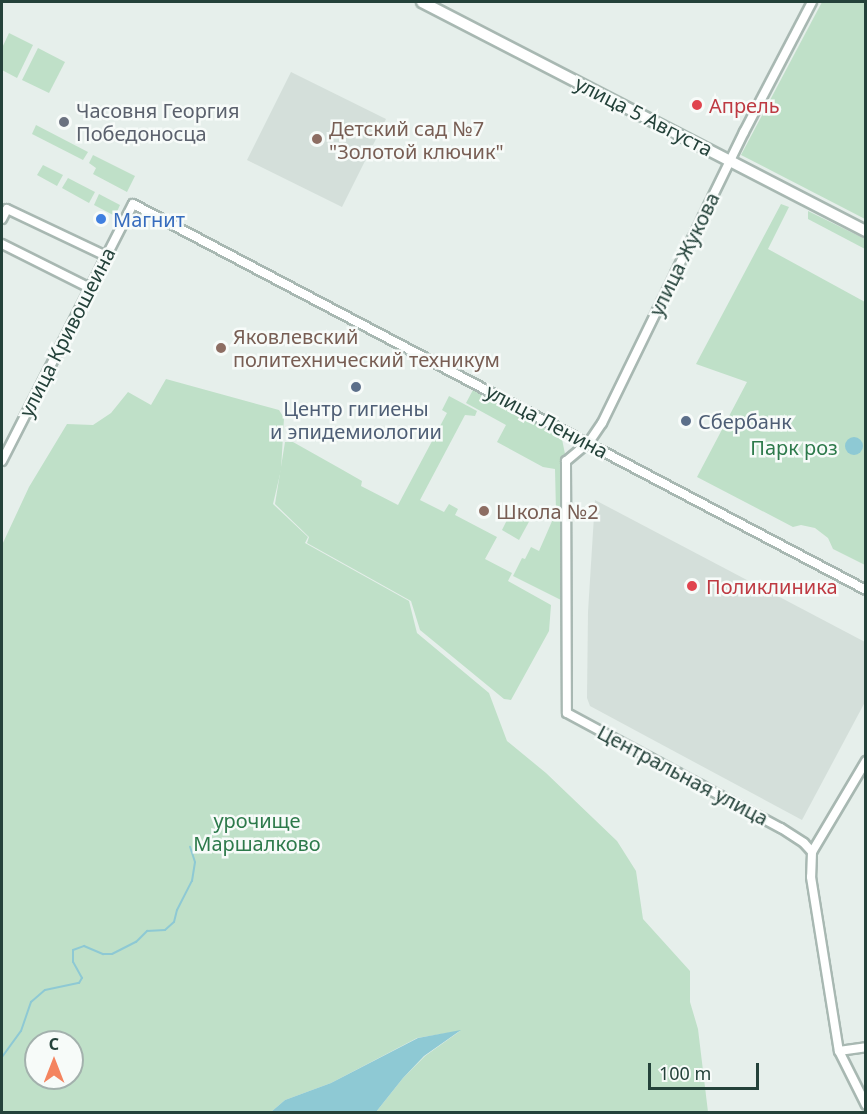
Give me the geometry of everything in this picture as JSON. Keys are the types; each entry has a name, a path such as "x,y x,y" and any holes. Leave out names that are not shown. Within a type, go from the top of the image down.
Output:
{"street":[{"name":"улица 5 Августа","path":"422,2 866,231"},
{"name":"улица Жукова","path":"589,442 602,423 730,160 812,2"},
{"name":"улица Ленина","path":"133,204 589,442 866,590"},
{"name":"улица Кривошеина","path":"2,461 133,204"},
{"path":"2,219 7,209 106,256"},
{"path":"2,244 90,288"},
{"name":"Центральная улица","path":"589,442 566,461 567,713 761,817 804,843 812,852"},
{"path":"866,762 812,852 811,877 839,1051 866,1105"},
{"path":"839,1051 866,1047"}],"shaded area":[{"name":"Детский сад №7 \"Золотой ключик\"","path":"291,72 386,119 342,207 247,160"},
{"path":"595,500 865,642 865,702 802,820 590,706 587,698 588,612"}],"green space":[{"path":"822,2 865,2 865,219 741,155"},
{"path":"9,33 33,45 17,78 2,70 2,48"},
{"path":"38,48 65,62 49,93 22,80"},
{"path":"36,125 88,152 83,160 32,134"},
{"path":"93,155 135,176 127,192 93,174 96,168 89,163"},
{"path":"43,165 63,175 57,186 37,175"},
{"path":"68,178 95,192 89,203 62,188"},
{"path":"99,194 120,205 115,216 94,205"},
{"name":"Парк роз","path":"781,204 789,207 768,249 865,302 865,565 833,549 828,538 815,528 801,525 793,527 697,477 747,382 696,364"},
{"path":"808,211 865,239 865,249 808,219"},
{"name":"урочище Маршалково","path":"166,379 279,410 284,418 281,470 273,504 308,537 305,543 409,601 417,633 489,693 507,741 546,773 617,841 636,871 643,919 690,971 690,1002 698,1029 708,1112 376,1112 403,1078 425,1056 460,1031 417,1038 331,1083 285,1100 271,1112 2,1112 2,545 29,487 67,424 93,425 111,413 128,392 151,405"},
{"path":"474,388 557,433 562,439 565,454 565,602 513,576 522,558 525,559 531,547 539,551 556,512 555,469 543,467 497,442 506,425 466,403"},
{"path":"449,396 477,411 475,416 465,415 420,500 444,512 449,504 458,509 455,515 497,537 485,559 512,573 508,581 551,605 549,631 511,700 504,699 420,630 411,601 307,543 309,537 275,504 285,442 293,442 362,481 361,486 398,505 447,413 442,410"},
{"path":"513,508 531,518 519,540 502,530"}],"water":[{"path":"854,437 860,440 863,446 860,452 854,455 848,452 845,446 848,440"},
{"path":"461,1030 424,1056 376,1112 271,1112 285,1100 331,1083 418,1038"}],"waterway":[{"path":"2,1057 21,1031 31,1002 45,990 79,983 82,978 73,962 73,950 84,946 103,954 112,954 136,942 147,931 165,930 174,922 177,910 192,881 195,862 190,847"}],"place":[{"name":"Апрель","path":"697,105"},
{"name":"Часовня Георгия Победоносца","path":"64,122"},
{"name":"Детский сад №7 \"Золотой ключик\"","path":"317,139"},
{"name":"Магнит","path":"101,219"},
{"name":"Яковлевский политехнический техникум","path":"221,348"},
{"name":"Центр гигиены и эпидемиологии","path":"356,387"},
{"name":"Сбербанк","path":"686,421"},
{"name":"Школа №2","path":"484,511"},
{"name":"Поликлиника","path":"692,586"}]}
